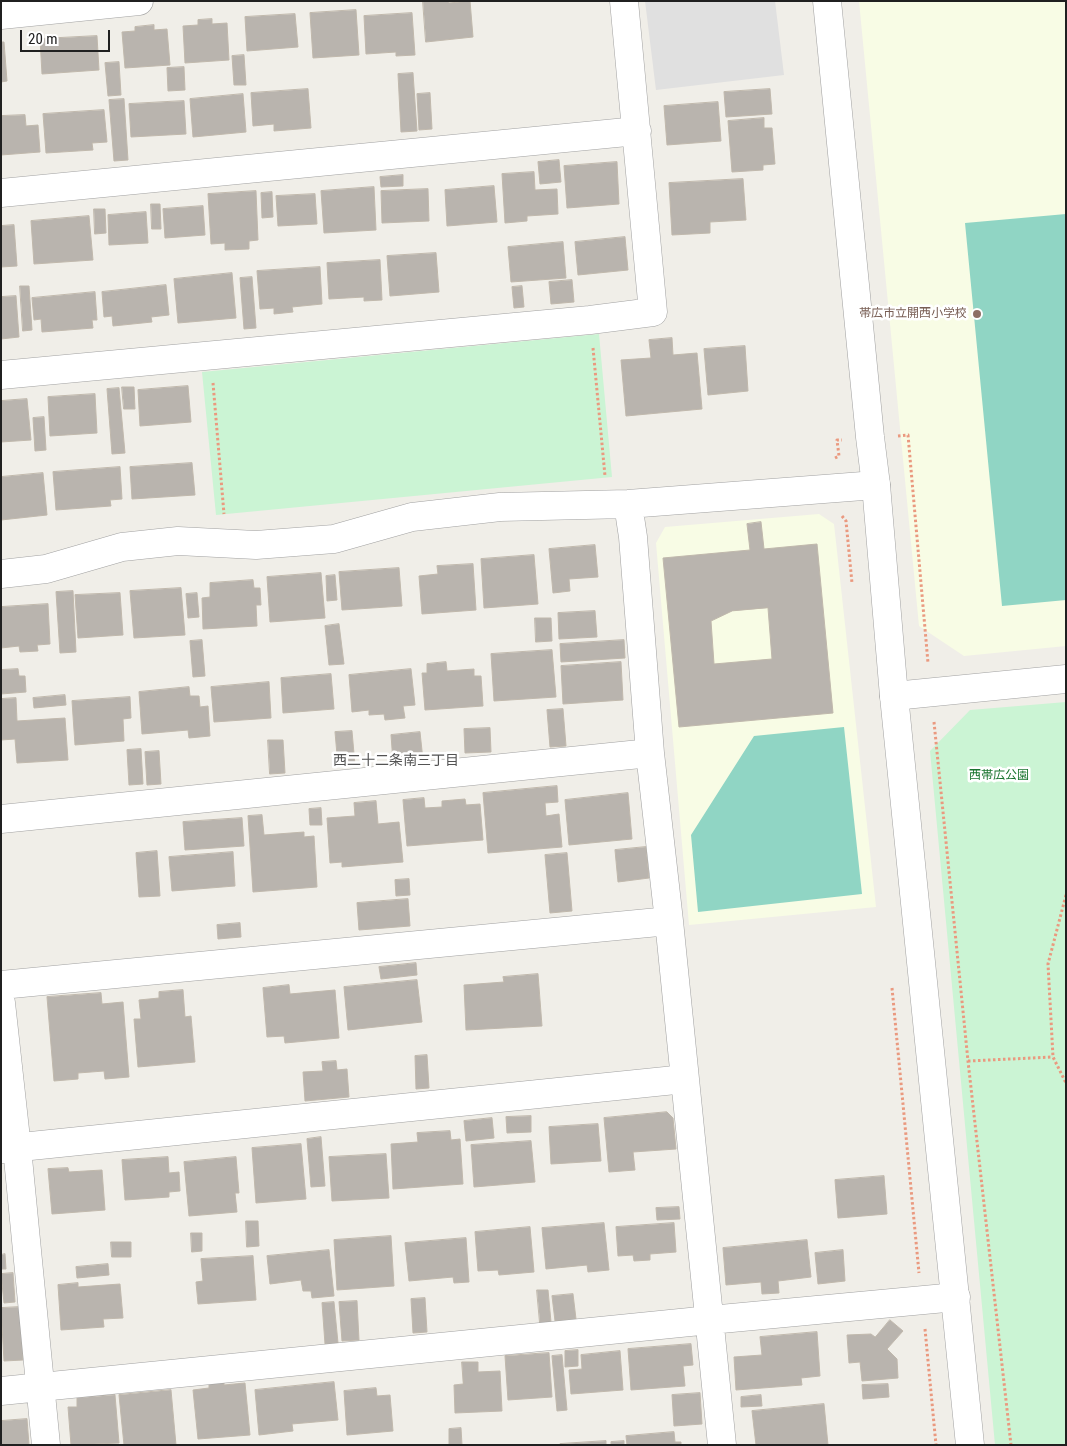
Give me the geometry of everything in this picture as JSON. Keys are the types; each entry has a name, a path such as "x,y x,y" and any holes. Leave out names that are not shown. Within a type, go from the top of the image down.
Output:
{"street":[{"path":"1,15 139,1"},
{"path":"1,375 590,320 653,312 624,1"},
{"path":"827,1 876,485 894,696 970,1445"},
{"path":"1,193 637,131"},
{"path":"1,574 46,569 122,547 178,541 256,545 334,539 412,517 500,507 628,504 876,485"},
{"path":"628,504 633,537 650,753 669,921 722,1445"},
{"path":"894,696 1066,679"},
{"path":"1,819 650,753"},
{"path":"1,985 669,921"},
{"path":"1,1003 9,1149 46,1445"},
{"path":"9,1149 685,1079"},
{"path":"1,1391 956,1297"}],"path":[{"path":"590,320 606,482"},
{"path":"211,355 224,518"},
{"path":"931,692 968,1061 1011,1445"},
{"path":"1066,895 1048,964 1053,1057 1066,1084"},
{"path":"968,1061 1053,1057"}],"shaded area":[{"path":"645,1 775,1 784,75 656,90"},
{"name":"帯広市立開西小学校","path":"859,1 1066,1 1066,646 964,656 919,626"},
{"path":"819,514 834,524 876,907 689,925 656,543 665,527"}],"green space":[{"path":"1066,214 1066,600 1002,606 965,223"},
{"path":"599,334 612,477 216,515 202,372"},
{"name":"西帯広公園","path":"1066,702 1066,1445 995,1445 930,751 970,710"},
{"path":"844,727 862,894 698,912 691,835 754,736"}],"building":[{"path":"423,1 448,1 449,3 470,1 473,37 426,42"},
{"path":"356,10 359,55 313,58 310,13"},
{"path":"412,13 415,55 396,56 396,52 366,54 364,16"},
{"path":"295,14 298,47 247,51 245,17"},
{"path":"212,19 212,24 227,23 229,60 185,63 183,26 198,25 198,20"},
{"path":"154,25 154,30 167,29 170,65 125,68 122,32 135,31 135,27"},
{"path":"97,36 99,70 42,74 40,39"},
{"path":"1,42 4,42 7,81 1,82"},
{"path":"244,55 246,85 234,85 232,56"},
{"path":"119,62 121,95 108,96 105,63"},
{"path":"184,67 185,90 168,91 167,68"},
{"path":"413,73 417,131 401,132 398,74"},
{"path":"308,89 311,128 274,131 274,124 253,126 251,93"},
{"path":"770,89 772,114 726,117 724,92"},
{"path":"430,93 432,129 419,130 417,94"},
{"path":"243,94 246,132 193,137 190,99"},
{"path":"124,99 128,160 114,161 109,100"},
{"path":"184,101 186,134 131,137 129,104"},
{"path":"718,102 721,141 667,145 664,106"},
{"path":"104,110 107,142 92,143 93,150 46,153 43,114"},
{"path":"25,115 26,126 38,125 40,152 1,155 1,116"},
{"path":"764,118 764,128 772,128 775,164 763,165 763,170 732,172 728,121"},
{"path":"559,160 561,182 540,184 538,162"},
{"path":"617,162 619,204 567,208 564,166"},
{"path":"534,172 535,190 557,189 558,214 527,216 527,221 505,223 502,174"},
{"path":"403,175 403,186 381,187 380,177"},
{"path":"743,179 746,220 710,222 710,233 672,235 669,183"},
{"path":"494,186 497,222 447,226 445,190"},
{"path":"374,187 376,230 324,233 321,191"},
{"path":"428,189 429,221 382,223 381,191"},
{"path":"256,191 258,240 249,241 249,249 225,250 225,243 211,244 208,194"},
{"path":"272,192 273,217 262,218 261,193"},
{"path":"315,194 317,224 278,226 276,196"},
{"path":"151,204 160,204 161,229 152,229"},
{"path":"203,206 205,235 165,238 163,209"},
{"path":"94,209 105,209 106,233 95,234"},
{"path":"146,212 148,243 109,245 108,215"},
{"path":"89,216 93,260 34,264 31,221"},
{"path":"14,225 17,266 1,267 1,226"},
{"path":"625,237 628,270 578,275 575,242"},
{"path":"563,242 566,278 511,282 508,247"},
{"path":"436,253 439,292 390,296 387,256"},
{"path":"380,260 382,300 364,301 364,297 329,299 327,263"},
{"path":"320,267 322,304 292,307 293,312 274,314 274,308 260,309 257,271"},
{"path":"232,273 236,318 178,323 174,279"},
{"path":"252,277 256,328 244,329 240,278"},
{"path":"572,280 574,302 551,304 549,282"},
{"path":"166,285 169,315 151,317 152,322 113,326 112,316 104,317 102,292"},
{"path":"20,286 29,286 32,330 23,331"},
{"path":"522,286 524,307 514,308 512,287"},
{"path":"95,292 97,320 92,320 93,328 42,332 41,319 34,320 32,298"},
{"path":"16,296 19,337 1,339 1,297"},
{"path":"672,338 673,355 697,353 702,409 626,416 621,360 651,358 649,340"},
{"path":"745,346 748,391 708,395 704,349"},
{"path":"188,386 191,422 140,426 138,390"},
{"path":"122,387 134,387 135,409 124,409"},
{"path":"119,388 125,453 112,454 107,389"},
{"path":"95,394 97,433 50,436 48,397"},
{"path":"27,399 31,440 1,442 1,401"},
{"path":"44,417 46,450 35,451 33,418"},
{"path":"192,463 195,495 132,499 130,467"},
{"path":"120,467 122,499 110,500 111,506 56,510 53,472"},
{"path":"43,473 47,515 1,520 1,477"},
{"path":"761,522 764,549 817,544 833,713 679,727 663,558 750,550 747,524","holes":["768,608 772,659 714,664 711,621 732,611"]},
{"path":"595,545 598,577 569,579 570,591 553,593 549,549"},
{"path":"534,555 538,604 484,608 481,559"},
{"path":"473,564 476,610 422,614 419,576 438,574 437,566"},
{"path":"399,568 402,606 342,610 339,572"},
{"path":"321,573 325,618 270,622 267,577"},
{"path":"335,575 337,600 327,601 326,576"},
{"path":"253,580 254,588 260,588 261,605 256,605 257,626 203,629 202,598 210,597 210,583"},
{"path":"181,588 185,635 134,638 130,591"},
{"path":"73,591 76,652 60,653 56,592"},
{"path":"120,593 123,635 78,638 75,595"},
{"path":"197,593 199,617 188,618 186,594"},
{"path":"48,604 50,644 37,645 38,651 20,652 19,646 1,648 1,607"},
{"path":"595,611 597,637 559,639 558,613"},
{"path":"535,618 551,618 552,641 536,642"},
{"path":"339,624 344,664 329,665 325,626"},
{"path":"202,640 205,676 193,677 190,641"},
{"path":"624,640 625,658 561,662 560,644"},
{"path":"552,650 556,697 494,701 491,654"},
{"path":"446,662 447,671 474,669 474,676 481,676 483,706 425,710 422,673 427,673 427,664"},
{"path":"621,662 623,700 563,704 561,666"},
{"path":"18,669 19,676 25,676 26,692 1,694 1,670"},
{"path":"411,669 415,705 403,706 405,718 385,720 384,714 369,715 369,710 352,712 349,675"},
{"path":"331,674 334,709 283,713 281,678"},
{"path":"269,682 271,718 214,722 211,687"},
{"path":"189,687 190,696 199,696 200,707 208,706 210,736 189,738 188,730 142,734 139,692"},
{"path":"65,695 66,705 34,708 33,698"},
{"path":"130,697 131,718 123,719 124,741 75,745 72,701"},
{"path":"16,698 17,721 65,718 68,760 17,763 15,739 1,740 1,699"},
{"path":"563,709 566,746 550,747 547,710"},
{"path":"490,728 491,752 465,753 464,729"},
{"path":"352,731 355,765 338,766 335,732"},
{"path":"420,732 423,760 393,762 391,735"},
{"path":"268,740 283,740 285,773 270,774"},
{"path":"141,749 143,784 129,785 127,750"},
{"path":"159,751 161,784 147,785 145,752"},
{"path":"557,786 558,802 545,803 546,816 559,814 562,847 488,853 483,793"},
{"path":"628,793 632,839 569,845 565,800"},
{"path":"424,798 425,808 442,807 442,801 465,799 466,805 480,804 483,840 407,846 403,800"},
{"path":"376,801 378,824 399,822 403,862 342,867 342,862 330,863 327,818 355,816 354,803"},
{"path":"321,808 322,825 310,825 309,809"},
{"path":"262,815 264,835 304,832 304,837 314,836 317,887 253,892 248,816"},
{"path":"242,818 244,846 185,850 183,822"},
{"path":"646,847 649,878 618,882 615,850"},
{"path":"157,851 160,896 139,897 136,853"},
{"path":"233,852 235,886 172,891 169,857"},
{"path":"567,853 572,911 550,913 545,855"},
{"path":"409,879 410,895 396,896 395,880"},
{"path":"408,899 410,926 359,930 357,903"},
{"path":"240,923 241,937 218,939 217,925"},
{"path":"416,963 417,975 381,979 379,967"},
{"path":"538,974 542,1026 466,1030 464,985 504,982 503,977"},
{"path":"417,980 422,1022 348,1030 344,987"},
{"path":"289,985 290,994 335,990 339,1038 285,1043 284,1036 267,1037 263,988"},
{"path":"183,990 185,1017 191,1016 195,1062 138,1067 134,1019 141,1019 139,1000 159,998 159,992"},
{"path":"101,993 102,1004 123,1002 129,1077 105,1079 104,1071 78,1073 78,1079 54,1081 47,997"},
{"path":"427,1055 429,1088 416,1089 415,1056"},
{"path":"336,1061 337,1070 347,1069 349,1097 305,1101 303,1072 323,1071 322,1062"},
{"path":"667,1112 673,1118 676,1149 633,1152 635,1170 609,1172 604,1118"},
{"path":"531,1116 531,1132 507,1133 506,1117"},
{"path":"492,1118 494,1138 466,1141 464,1121"},
{"path":"598,1124 601,1161 551,1164 549,1127"},
{"path":"450,1131 451,1140 460,1139 463,1184 393,1189 391,1144 418,1142 417,1133"},
{"path":"321,1137 325,1186 311,1187 307,1139"},
{"path":"531,1141 535,1182 474,1187 471,1145"},
{"path":"301,1144 306,1199 256,1203 252,1148"},
{"path":"386,1154 389,1198 332,1201 329,1157"},
{"path":"168,1157 169,1173 179,1172 180,1191 169,1192 169,1197 125,1200 122,1160"},
{"path":"236,1157 239,1193 235,1193 237,1212 189,1216 184,1162"},
{"path":"68,1168 69,1172 102,1170 105,1210 52,1214 48,1169"},
{"path":"884,1176 887,1214 838,1218 835,1180"},
{"path":"679,1207 680,1219 657,1220 656,1208"},
{"path":"246,1221 258,1221 259,1246 247,1247"},
{"path":"604,1223 609,1270 588,1272 587,1265 546,1269 542,1228"},
{"path":"674,1223 676,1252 650,1254 650,1260 634,1261 633,1255 618,1256 616,1227"},
{"path":"530,1227 534,1272 499,1275 498,1270 478,1271 475,1232"},
{"path":"191,1233 202,1233 202,1251 192,1252"},
{"path":"391,1236 394,1286 337,1290 334,1240"},
{"path":"466,1238 469,1282 454,1283 453,1277 409,1281 405,1243"},
{"path":"807,1240 811,1277 778,1281 779,1293 762,1294 761,1282 726,1285 723,1248"},
{"path":"111,1242 131,1242 131,1257 112,1257"},
{"path":"329,1250 334,1296 312,1298 311,1291 303,1291 301,1280 270,1284 267,1256"},
{"path":"843,1250 845,1281 818,1284 815,1253"},
{"path":"5,1254 6,1269 1,1269 1,1255"},
{"path":"253,1256 256,1300 198,1304 196,1282 203,1281 201,1259"},
{"path":"108,1264 109,1275 77,1278 76,1267"},
{"path":"13,1273 15,1302 4,1303 1,1274"},
{"path":"78,1283 78,1287 120,1284 123,1318 103,1319 104,1327 61,1330 58,1285"},
{"path":"537,1290 548,1290 551,1322 540,1323"},
{"path":"573,1294 576,1319 555,1321 552,1296"},
{"path":"425,1298 427,1332 413,1333 411,1299"},
{"path":"357,1301 359,1340 342,1341 339,1302"},
{"path":"334,1302 338,1343 325,1344 322,1303"},
{"path":"20,1307 23,1360 4,1361 1,1308"},
{"path":"890,1320 903,1331 887,1349 897,1359 898,1378 862,1381 860,1362 849,1363 847,1335 871,1334 875,1337"},
{"path":"817,1332 820,1376 801,1378 802,1385 736,1390 734,1357 762,1355 760,1337"},
{"path":"691,1344 693,1365 683,1366 685,1386 631,1390 628,1349"},
{"path":"578,1350 578,1366 565,1367 565,1351"},
{"path":"620,1351 623,1390 571,1394 569,1370 582,1369 581,1355"},
{"path":"549,1353 552,1397 508,1400 505,1356"},
{"path":"562,1355 567,1410 557,1411 552,1356"},
{"path":"462,1362 478,1362 478,1372 500,1371 502,1411 455,1413 454,1385 463,1384"},
{"path":"224,1381 224,1385 245,1383 250,1435 198,1439 193,1390 209,1388 209,1382"},
{"path":"334,1382 338,1420 292,1424 293,1431 259,1435 255,1390"},
{"path":"888,1384 889,1397 863,1399 862,1385"},
{"path":"376,1388 377,1396 390,1395 393,1431 347,1435 344,1391"},
{"path":"171,1390 176,1445 124,1445 119,1395"},
{"path":"700,1393 702,1424 674,1426 672,1395"},
{"path":"115,1395 119,1443 71,1445 68,1407 77,1407 77,1398"},
{"path":"761,1395 762,1406 741,1407 741,1397"},
{"path":"824,1404 828,1445 756,1445 752,1411"},
{"path":"27,1419 29,1445 1,1445 1,1421"},
{"path":"461,1428 462,1445 449,1445 449,1429"},
{"path":"674,1432 675,1442 681,1442 681,1445 627,1445 626,1436"},
{"path":"606,1441 606,1445 560,1445 560,1444"},
{"path":"624,1441 624,1445 611,1445 611,1442"}],"place":[{"name":"帯広市立開西小学校","path":"977,314"}],"district":[{"name":"西二十二条南三丁目","path":"396,761"}]}
